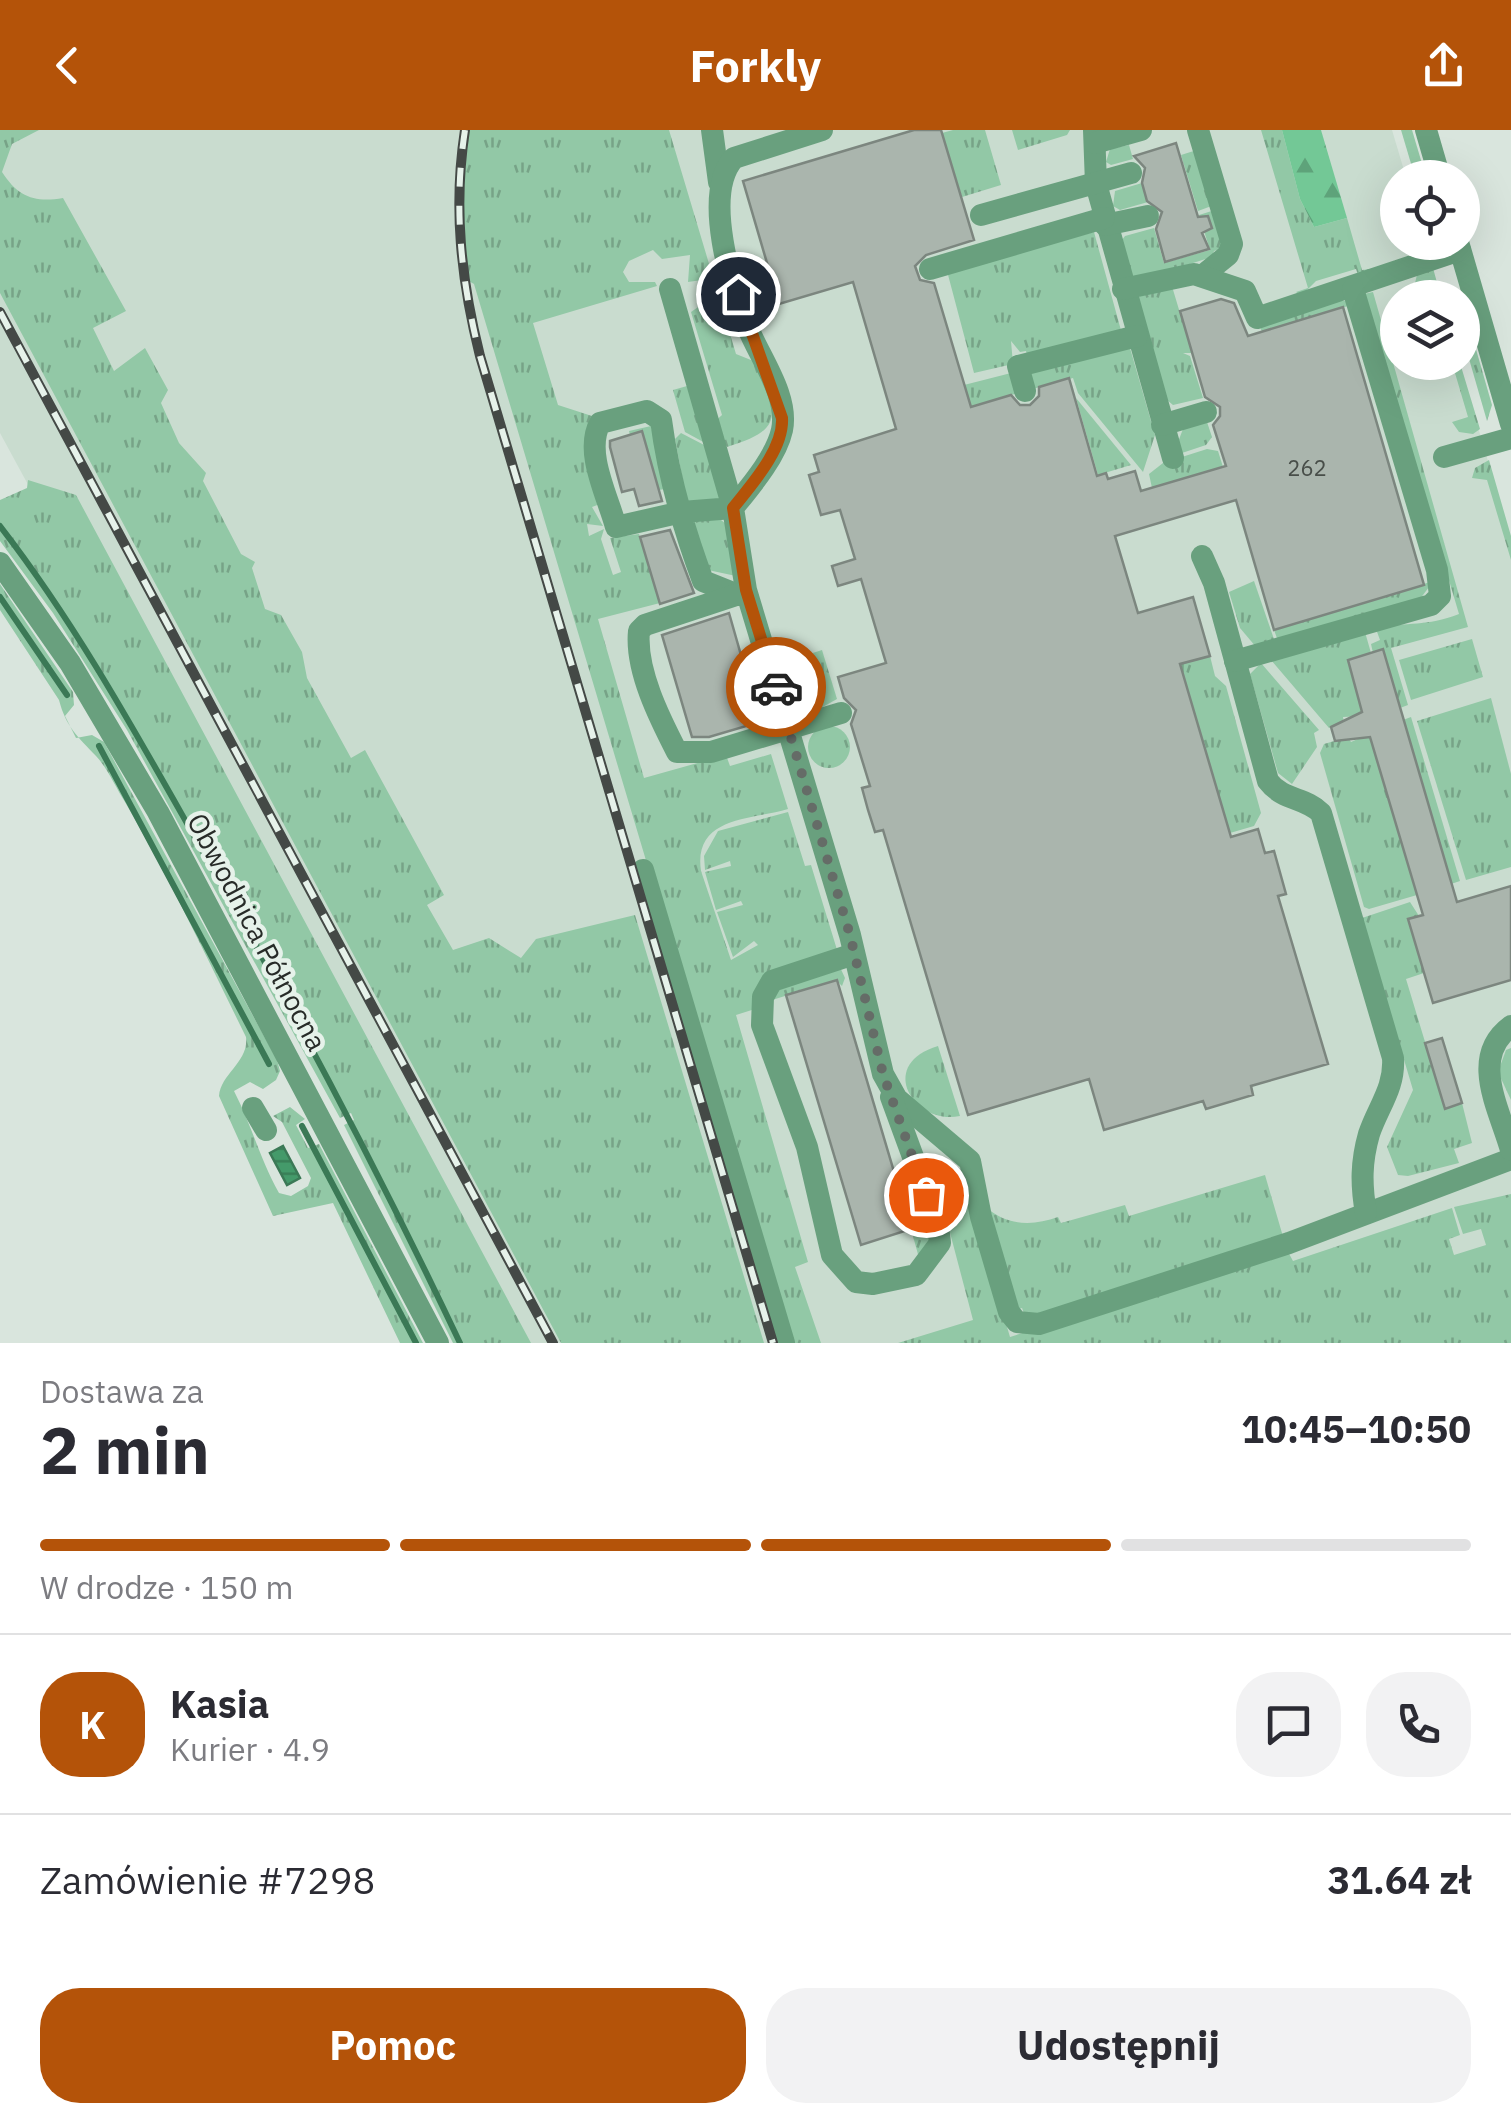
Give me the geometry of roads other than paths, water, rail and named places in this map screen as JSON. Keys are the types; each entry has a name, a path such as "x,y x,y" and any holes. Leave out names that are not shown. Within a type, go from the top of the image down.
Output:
{"street":[{"path":"719,182 734,158 822,130"},
{"path":"1141,130 1095,136 1096,184 1172,458"},
{"path":"1198,130 1232,244 1228,254 1202,276"},
{"path":"1426,130 1435,160"},
{"path":"711,133 719,182 721,234 746,324 778,397 783,426 769,457 733,508"},
{"path":"981,215 1131,173"},
{"path":"930,269 1105,221 1148,216"},
{"path":"1124,289 1173,275 1202,276 1245,291 1258,318 1398,279 1434,260"},
{"path":"1464,260 1511,424"},
{"path":"670,289 733,508 742,592 790,730 854,954 883,1074 938,1225 940,1243 916,1275 873,1284 856,1282 832,1256 806,1148 762,1025 761,1008 772,981 854,954"},
{"path":"1234,661 1431,605 1440,596 1438,570 1353,289"},
{"path":"1024,391 1018,366 1137,336"},
{"path":"733,508 682,512 616,527 596,457 594,442 600,423 647,411 658,416 682,512 702,580 742,592"},
{"path":"1162,426 1206,412"},
{"path":"1444,457 1511,438"},
{"path":"1202,556 1214,583 1268,781 1285,797 1312,804 1321,813 1393,1058 1394,1076 1370,1134 1360,1179 1366,1214"},
{"name":"Obwodnica Północna","path":"0,563 70,664 150,796 438,1343"},
{"path":"742,592 644,625 639,631 642,661 658,712 677,752 688,755 842,714"},
{"path":"642,870 784,1343"},
{"path":"1511,1026 1494,1039 1488,1057 1511,1150"},
{"path":"883,1074 907,1108 970,1161 996,1274 1010,1312 1022,1324 1039,1324 1156,1287 1511,1159"},
{"path":"254,1108 266,1130"}],"waterway":[{"path":"0,526 102,677 228,896 365,1150 460,1343"},
{"path":"0,597 67,695"},
{"path":"99,746 269,1064"},
{"path":"302,1126 416,1343"}],"railway":[{"path":"465,130 459,215 468,299 480,356 773,1343"},
{"path":"0,312 553,1343"}]}
